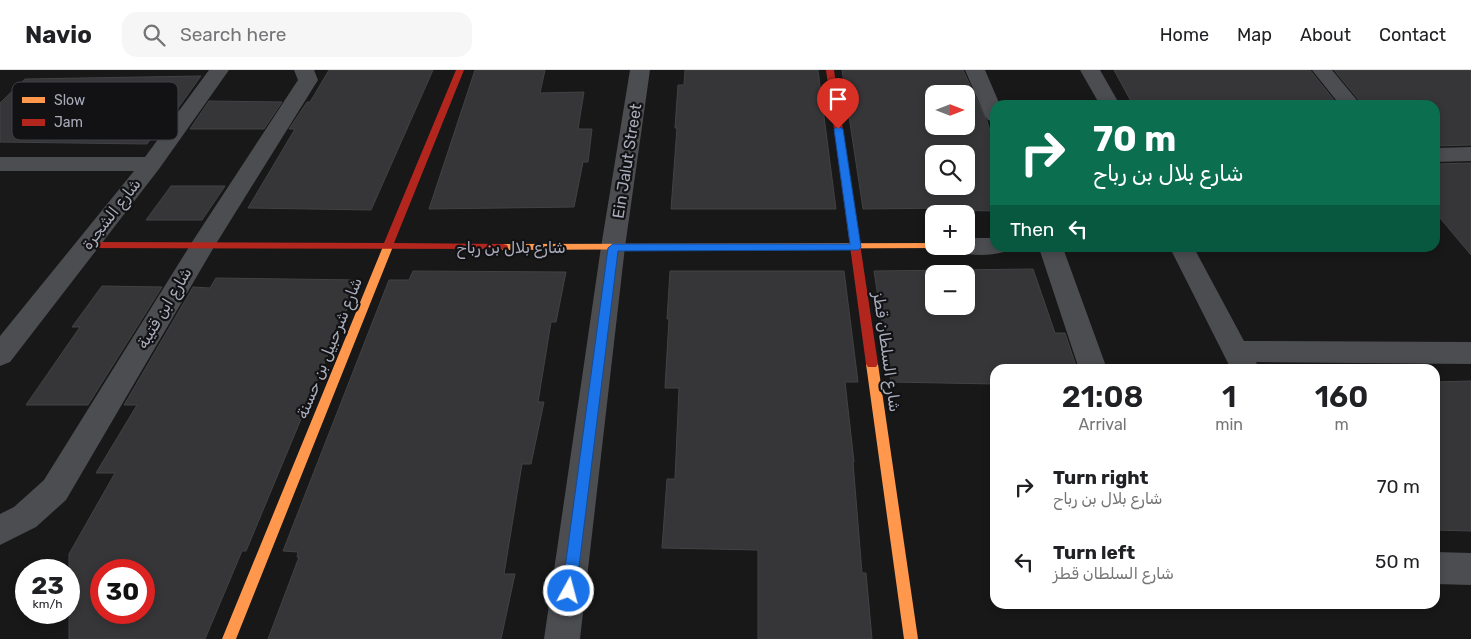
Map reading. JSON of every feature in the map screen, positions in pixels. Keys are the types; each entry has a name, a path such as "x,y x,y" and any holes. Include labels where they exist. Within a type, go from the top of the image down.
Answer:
{"street":[{"name":"شارع الشجرة","path":"178,127 219,70"},
{"name":"شارع ابن قتيبة","path":"0,530 25,517 55,490 203,245 308,80 304,70"},
{"name":"شارع شرحبيل بن حسنة","path":"229,639 460,70"},
{"name":"Ein Jalut Street","path":"562,639 613,248 640,70"},
{"name":"شارع السلطان قطز","path":"830,70 911,639"},
{"path":"975,70 990,104"},
{"path":"1090,70 1107,100"},
{"path":"1322,70 1347,100"},
{"name":"شارع الشجرة","path":"0,355 168,140"},
{"path":"1440,154 1471,154"},
{"path":"0,164 151,164"},
{"name":"شارع بلال بن رباح","path":"87,245 387,248 925,246"},
{"path":"975,246 990,246"},
{"path":"1053,252 1091,364"},
{"path":"1184,252 1241,360 1471,353"},
{"path":"1440,568 1471,568"}],"building":[{"path":"329,70 433,70 371,210 248,208 295,129 289,129 307,102 310,102"},
{"path":"475,70 545,70 540,93 584,92 578,129 592,129 588,162 583,162 574,207 429,209"},
{"path":"685,70 818,70 836,209 671,209 678,85 684,85"},
{"path":"842,70 963,70 970,85 925,85 925,135 975,135 975,96 990,131 990,211 975,211 975,205 925,205 925,208 863,209"},
{"path":"1114,70 1310,70 1334,100 1130,100"},
{"path":"1334,70 1471,70 1471,145 1440,146 1440,100 1359,100"},
{"path":"201,76 178,108 178,82 22,82 25,79"},
{"path":"12,91 12,140 150,140 147,144 0,142 0,103"},
{"path":"209,101 282,102 264,129 190,129"},
{"path":"1471,163 1471,255 1440,218 1440,164"},
{"path":"171,186 225,186 202,220 146,220"},
{"path":"1033,269 1055,333 1065,333 1075,364 990,364 990,384 891,382 874,271 925,270 925,315 975,315 975,270"},
{"path":"413,271 566,272 556,322 551,322 538,402 544,402 531,464 522,464 504,574 515,574 501,639 268,639 299,557 297,557 298,552 283,551 389,280 409,280"},
{"path":"670,271 844,271 858,382 845,382 854,462 862,573 866,573 872,639 758,639 758,550 662,548 667,479 675,479 679,388 665,388"},
{"path":"216,278 359,280 246,551 242,551 205,639 69,639 69,624 80,624 80,559 69,559 69,554 115,473 96,473 137,405 124,405 193,287 210,288"},
{"path":"102,286 162,287 88,405 26,405 80,327 72,327"},
{"path":"1471,381 1471,531 1440,530 1440,382"}],"traffic: slow":[{"path":"229,639 389,244"},
{"path":"503,247 925,246"},
{"path":"872,364 911,639"}],"traffic: jam":[{"path":"389,244 460,70"},
{"path":"830,70 872,364"},
{"path":"87,245 503,247"}],"route":[{"path":"569,591 613,248 856,247 838,129"}]}
